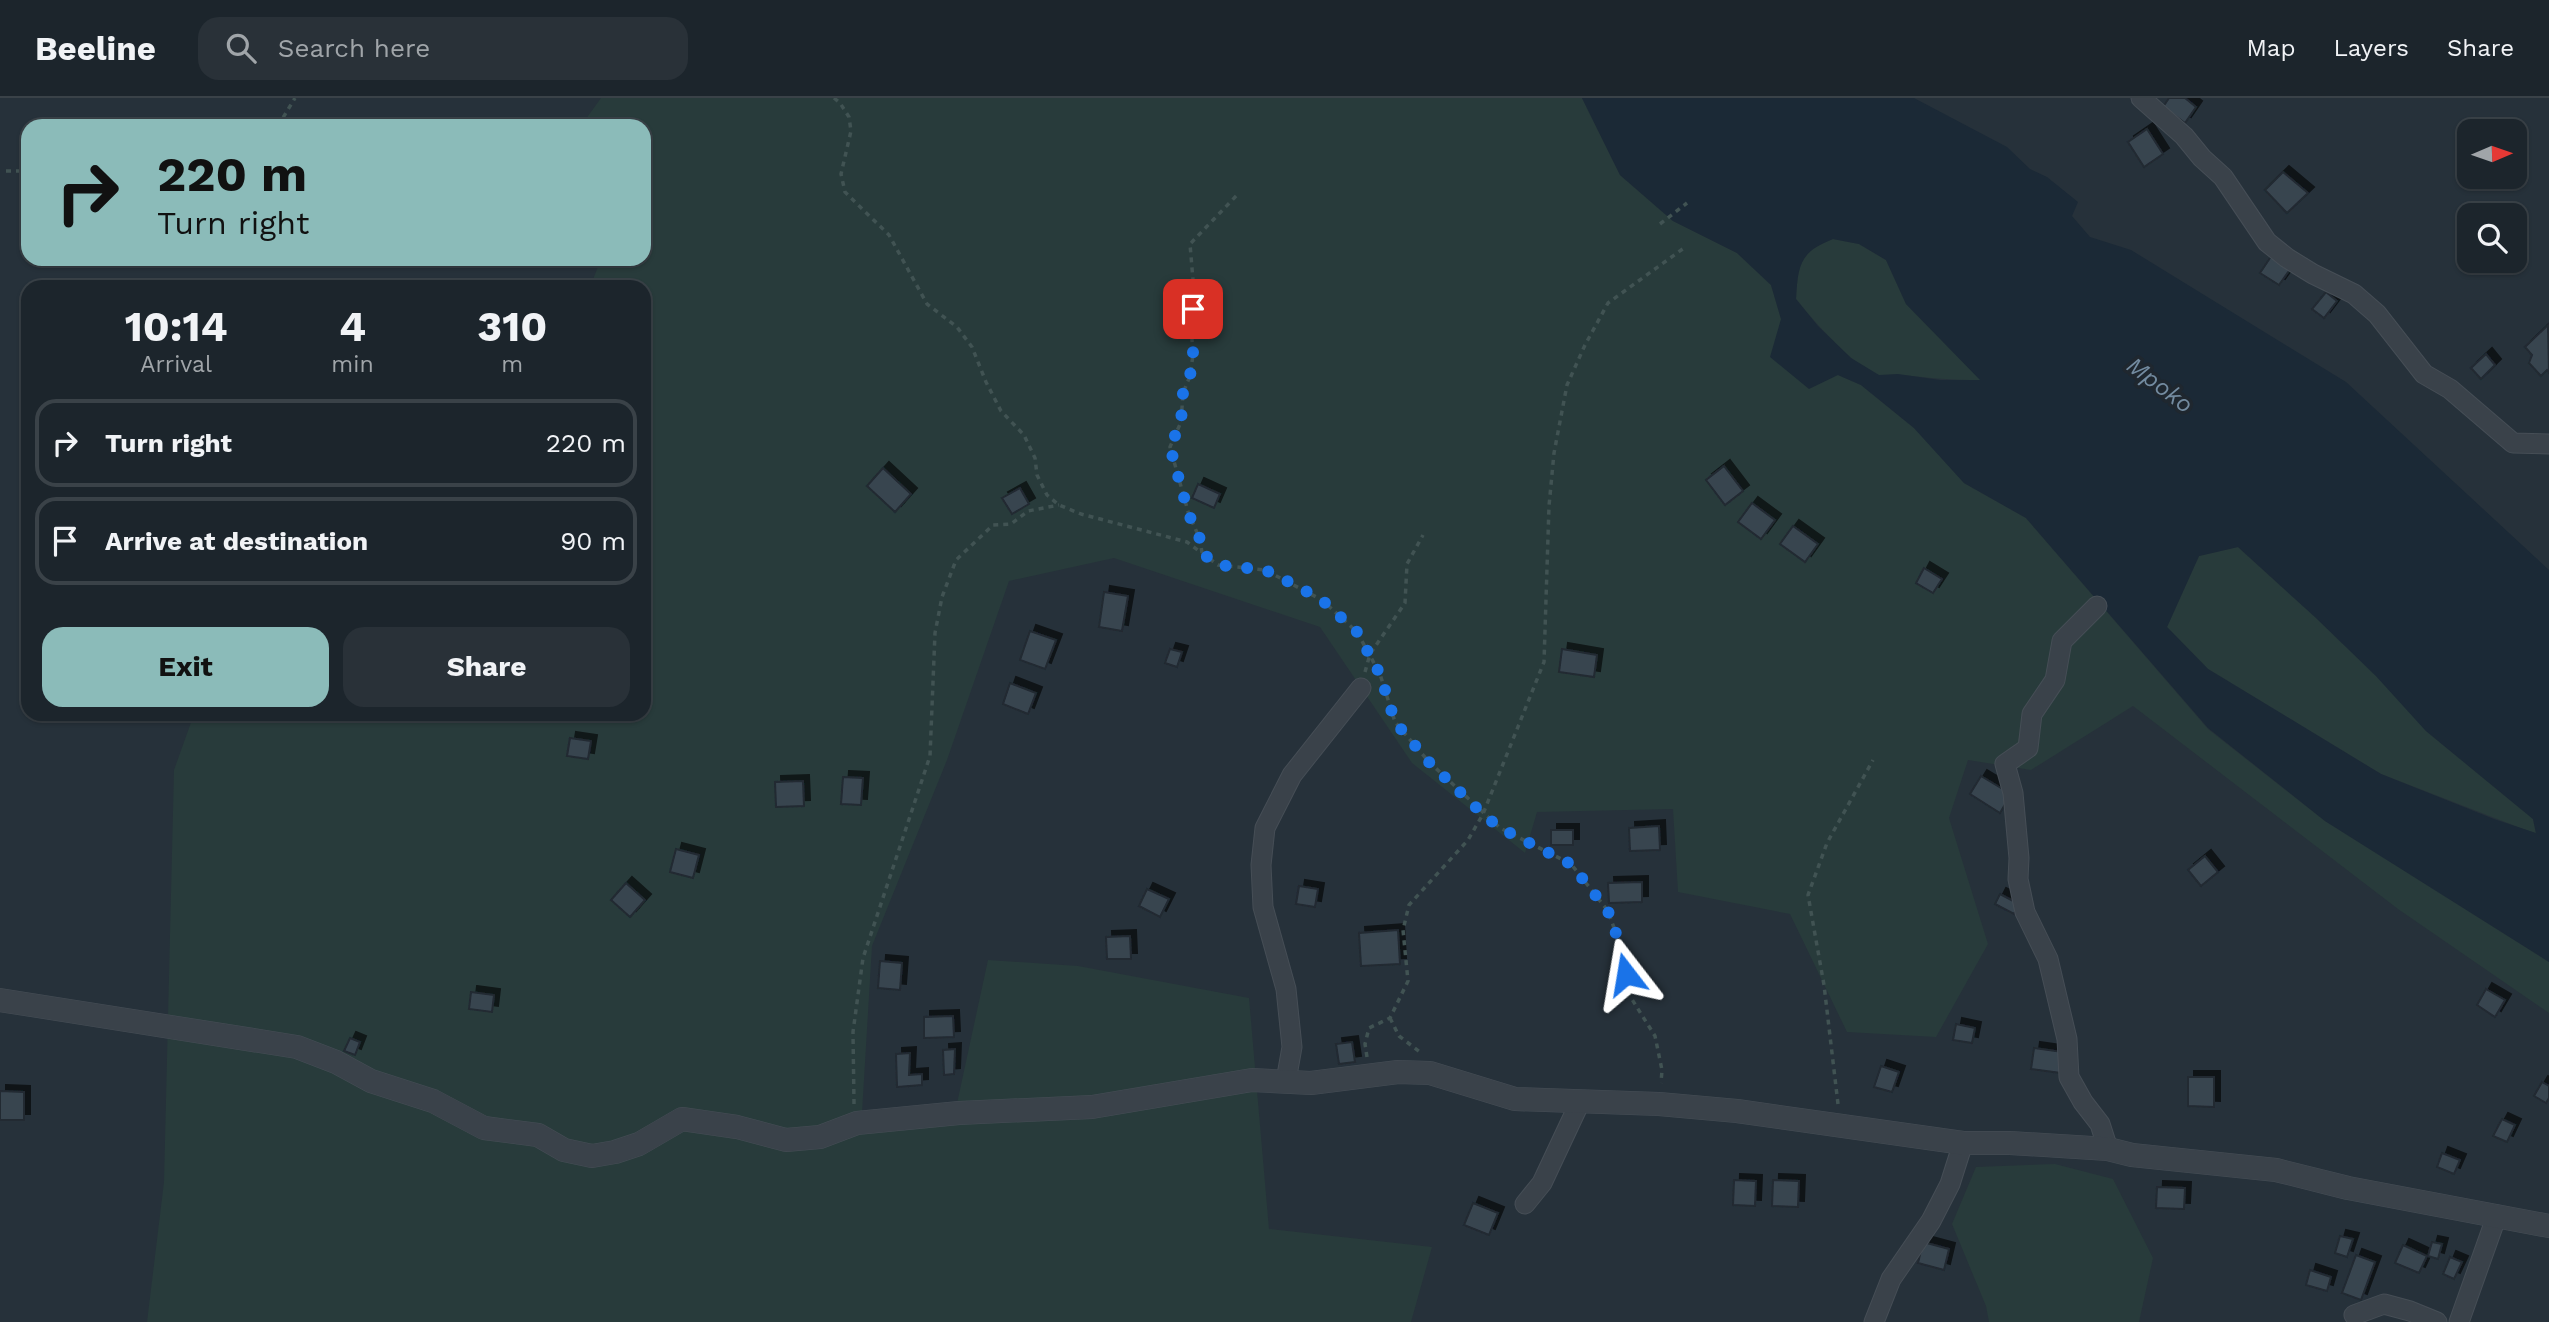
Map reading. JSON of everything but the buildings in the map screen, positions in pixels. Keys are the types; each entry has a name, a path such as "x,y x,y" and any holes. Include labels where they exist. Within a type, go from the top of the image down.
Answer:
{"street":[{"path":"2141,98 2184,136 2202,158 2223,177 2267,242 2313,274 2354,294 2377,314 2424,374 2450,389 2513,443 2549,444"},
{"path":"2097,606 2062,641 2055,680 2032,714 2028,748 2005,764 2013,793 2019,859 2018,879 2025,912 2048,959 2067,1039 2069,1077 2100,1124 2108,1149"},
{"path":"1286,1080 1292,1047 1286,989 1263,907 1261,865 1265,828 1292,775 1361,688"},
{"path":"0,1000 297,1047 336,1062 371,1081 433,1101 484,1128 538,1135 564,1150 592,1156 615,1152 639,1143 682,1119 737,1127 786,1140 820,1138 857,1123 959,1113 1092,1107 1252,1080 1311,1083 1398,1072 1430,1073 1515,1099 1660,1104 1737,1111 1963,1143 2108,1149 2132,1155 2276,1170 2348,1188 2549,1226"},
{"path":"1525,1204 1542,1183 1580,1102"},
{"path":"1874,1322 1891,1279 1931,1222 1950,1184 1963,1143"},
{"path":"2459,1322 2497,1216"},
{"path":"2354,1315 2384,1304 2437,1322"}],"path":[{"path":"282,119 295,98"},
{"path":"834,98 849,117 851,131 841,174 845,191 889,235 927,304 957,327 972,347 1001,411 1024,435 1035,458 1037,475 1047,495 1059,505 1080,514 1188,542 1218,565 1265,570 1322,600 1357,632 1380,674 1395,722 1429,762 1500,828 1571,864 1608,911 1624,956 1629,993 1655,1036 1662,1070 1660,1104"},
{"path":"6,170 21,171"},
{"path":"1202,553 1200,539 1189,515 1170,447 1181,422 1183,393 1190,376 1193,355 1191,325 1194,292 1190,244 1240,193"},
{"path":"1660,224 1687,203"},
{"path":"1371,1076 1365,1044 1368,1028 1390,1018 1408,981 1403,930 1409,905 1468,840 1483,814 1544,662 1550,493 1554,453 1567,385 1608,303 1684,248"},
{"path":"857,1123 853,1031 863,957 930,756 935,633 942,597 956,560 993,525 1011,524 1028,511 1059,505"},
{"path":"1361,688 1370,654 1405,603 1407,565 1423,535"},
{"path":"1841,1126 1824,985 1808,895 1827,843 1873,760"}],"shaded area":[{"path":"601,98 1582,98 1620,175 1673,221 1737,253 1771,285 1781,319 1838,375 1861,385 1914,428 1964,483 2026,518 2208,729 2325,821 2549,962 2549,1013 2398,909 2133,706 2031,770 1968,760 1949,818 1988,944 1936,1037 1847,1032 1790,914 1678,892 1673,809 1537,812 1525,853 1412,763 1320,627 1114,558 1009,581 947,760 872,946 862,1113 956,1108 988,960 1078,966 1249,998 1269,1229 1432,1247 1411,1322 147,1322 164,1182 174,770 192,721 651,721 651,280 593,280 598,266 651,266 651,119 586,119"},
{"path":"1833,239 1859,244 1886,260 1906,304 1981,380 1879,375 1858,363 1834,342 1796,299 1802,261 1813,249"},
{"path":"2238,547 2376,676 2426,731 2533,819 2536,834 2381,774 2208,669 2167,627 2199,556"},
{"path":"2055,1164 2113,1179 2153,1258 2139,1322 1989,1322 1986,1306 1952,1224 1976,1167"}],"water":[{"name":"Mpoko","path":"1582,98 1914,98 2007,147 2030,169 2047,177 2078,202 2072,216 2090,237 2131,250 2346,382 2549,570 2549,962 2325,821 2208,728 2026,518 1964,483 1914,428 1861,385 1838,375 1809,389 1770,357 1781,319 1771,285 1737,253 1673,221 1620,175","holes":["1833,239 1859,244 1886,260 1906,304 1980,380 1879,375 1851,358 1818,326 1796,299 1802,262 1813,249","2238,547 2376,676 2426,731 2533,819 2536,833 2381,774 2208,669 2167,627 2199,556"]}],"route":[{"path":"1193,309 1190,376 1183,393 1181,422 1170,447 1189,515 1200,539 1202,553 1218,565 1265,570 1295,585 1322,600 1357,632 1380,674 1395,722 1429,762 1500,828 1571,864 1608,911 1624,956 1626,974"}]}
